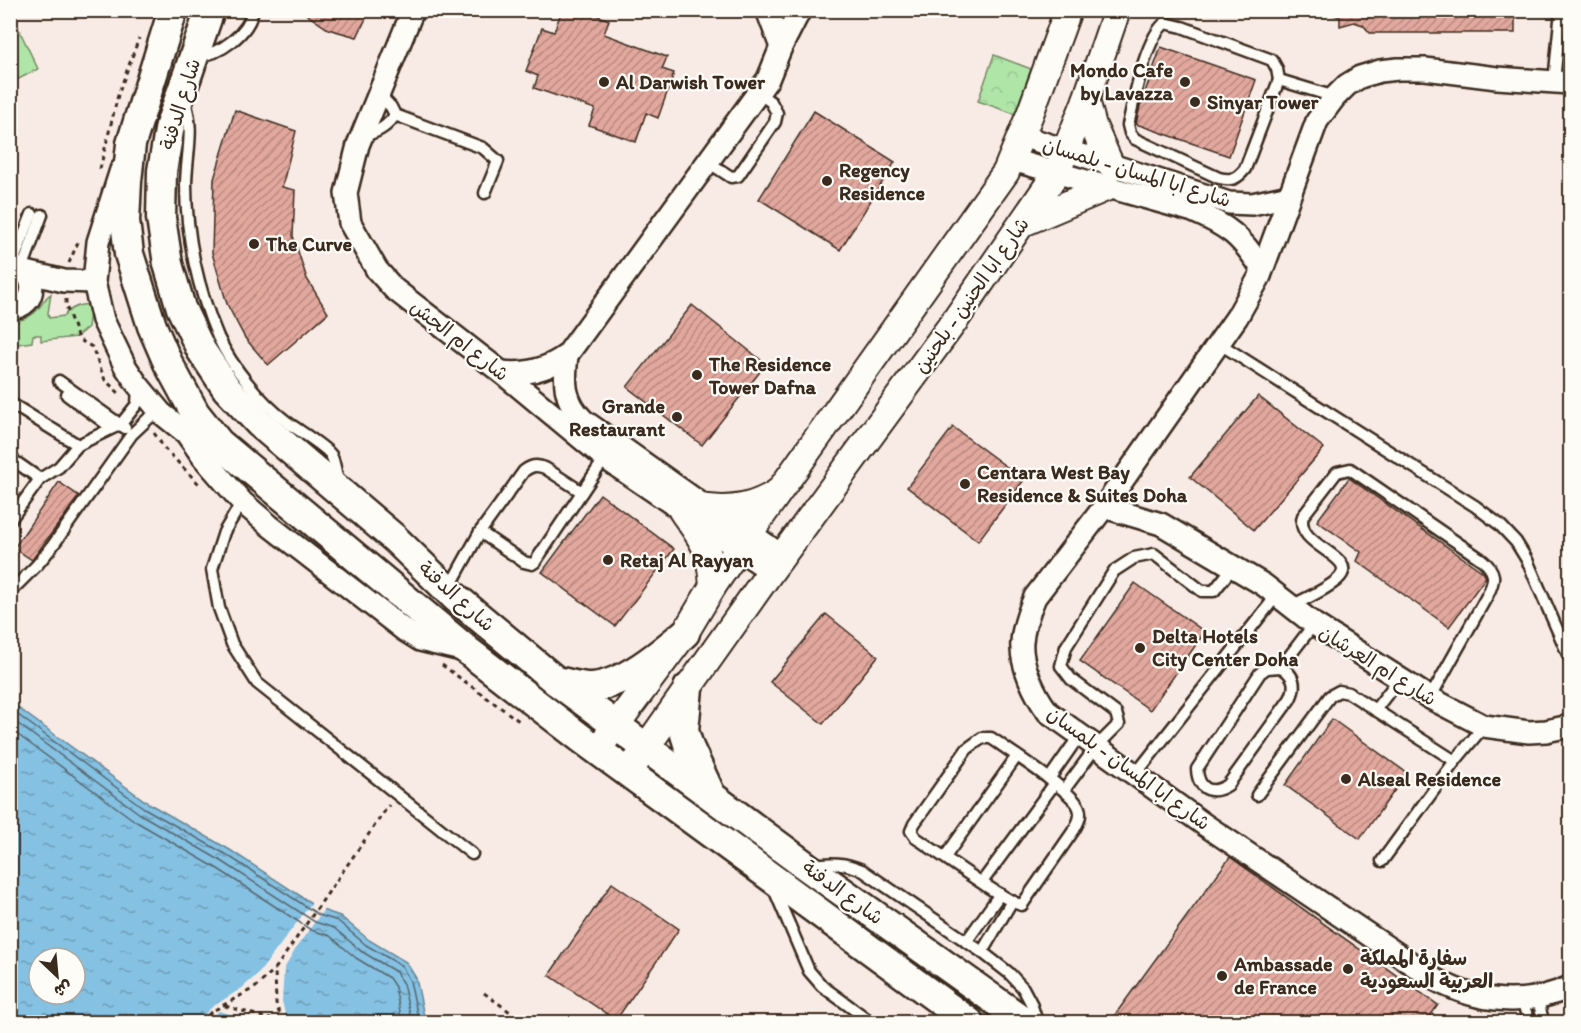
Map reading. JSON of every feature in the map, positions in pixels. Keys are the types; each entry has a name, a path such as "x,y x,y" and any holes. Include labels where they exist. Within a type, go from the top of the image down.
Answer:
{"main road":[{"name":"شارع الدفنة","path":"172,10 131,144 125,221 129,254 140,292 168,363 195,413 219,443 468,651 597,751 969,1023"},
{"name":"شارع الدفنة","path":"210,10 181,91 165,148 161,194 166,252 181,308 201,350 235,398 259,423 394,538 448,590 556,681 806,866 1025,1023"},
{"path":"186,433 228,450"},
{"path":"556,681 592,687 608,683 644,664 685,633"},
{"path":"688,688 684,731 711,795"}],"street":[{"name":"شارع ام الجش","path":"413,10 362,135 351,170 346,193 350,223 360,244 377,270 394,289 501,372 605,458 694,510"},
{"path":"767,10 781,47"},
{"path":"501,372 513,374 536,371 558,362 567,355 768,79 800,10"},
{"path":"597,751 685,633 712,586 744,540 995,189 1017,148 1068,10"},
{"name":"شارع ابا الحنين - بلحنين","path":"628,773 1023,223 1062,161 1117,10"},
{"name":"شارع ابا المسان - بلمسان","path":"1562,83 1425,69 1398,69 1360,77 1347,85 1335,97 1317,121 1262,269 1238,317 1104,507 1048,577 1028,612 1021,644 1036,696 1048,712 1205,825 1436,980 1452,989 1477,997 1504,1001 1530,999 1570,987"},
{"path":"1023,223 1109,176 1086,100"},
{"name":"شارع الدفنة","path":"131,144 98,242 94,282 104,320 125,366 161,413 186,433 203,458 242,502 270,526 404,630 420,640 468,651"},
{"name":"شارع ابا المسان - بلمسان","path":"1017,148 1109,176 1219,222 1238,237 1262,269"},
{"name":"شارع ابا المسان - بلمسان","path":"1109,176 1229,202 1252,204 1289,196"},
{"path":"17,269 64,281 94,282"},
{"path":"17,269 33,283 32,296"},
{"path":"10,308 25,304 44,288 64,281"},
{"path":"567,355 564,380 566,394 575,412 583,420 694,510 777,563"},
{"path":"694,510 727,510 747,507 766,500 783,488"},
{"name":"شارع ام العرشان","path":"1104,507 1161,524 1233,567 1285,601 1314,624 1399,679 1484,726 1529,732 1570,726"},
{"path":"694,510 700,536 712,563 712,586"}],"lane":[{"path":"1561,10 1562,83"},
{"path":"194,57 206,55 241,35 248,26 253,13"},
{"path":"1165,23 1174,24 1272,60 1279,80 1245,169 1238,177 1230,181 1135,139 1130,133 1128,125 1144,64 1156,34 1165,23"},
{"path":"1279,80 1335,97"},
{"path":"708,162 730,177 738,176 775,122 777,113 771,102 758,93"},
{"path":"379,94 391,107 395,116 483,148 498,161 485,193"},
{"path":"362,135 381,129 395,116"},
{"path":"17,269 37,214"},
{"path":"1220,344 1500,525 1516,542 1527,560 1570,659"},
{"path":"57,383 116,426 132,434"},
{"path":"10,520 40,479 59,467 78,445 116,426 137,404 139,397 137,384"},
{"path":"10,403 78,445"},
{"path":"10,592 51,548 132,434 149,418 161,413"},
{"path":"10,458 40,479"},
{"path":"480,532 523,561 532,564 538,560 605,458"},
{"path":"448,590 480,532 529,467 539,465 582,492"},
{"path":"1134,775 1285,601 1332,583 1339,578 1342,571 1341,563 1304,533 1301,522 1303,516 1337,472 1350,469 1490,566 1494,576 1492,587 1430,698"},
{"path":"242,502 224,532 212,569 219,608 232,644 257,683 472,854"},
{"path":"982,882 1088,742 1119,724 1116,713 1071,679 1061,666 1066,647 1114,571 1134,558 1154,554 1202,591 1214,591 1233,567"},
{"path":"1281,667 1291,675 1294,683 1294,691 1290,699 1228,784 1221,790 1211,791 1202,786 1197,778 1197,769 1260,673 1268,668 1281,667 1314,624"},
{"path":"1375,710 1399,679"},
{"path":"1257,795 1330,696 1339,691 1349,693 1455,761"},
{"path":"1382,861 1455,761 1484,726"},
{"path":"982,738 991,738 1056,784 1077,803 1080,819 1024,903 1020,905 982,882 913,835 911,831 960,758 967,749 982,738"},
{"path":"1056,784 1088,742"},
{"path":"945,856 1017,756"},
{"path":"806,866 829,862 848,864 862,870 1009,973 1023,988 1031,1003 1037,1023"},
{"path":"768,875 809,971 822,986 871,1023"},
{"path":"966,942 1000,894"},
{"path":"982,952 1012,901"},
{"path":"1529,1023 1530,999"},
{"path":"1530,999 1543,1023"}],"path":[{"path":"98,179 118,95 141,32"},
{"path":"201,1023 211,1012 256,987 275,969 396,794"},
{"path":"275,969 276,1003 281,1023"},
{"path":"484,993 524,1023"},
{"path":"223,1005 281,1023"}],"green space":[{"path":"10,11 38,69 11,83 10,83"},
{"path":"994,55 1031,69 1015,114 978,101"},
{"path":"51,294 49,318 64,316 72,308 80,305 91,305 88,327 76,337 41,341 41,335 33,335 32,342 11,345 11,323 32,315"}],"water":[{"path":"10,702 148,803 230,850 322,910 340,916 369,940 406,962 416,978 424,1016 432,1022 11,1022"}],"pier":[{"path":"313,901 325,908 284,969 282,1001 287,1022 254,1022 219,1011 207,1022 197,1022 212,1007 242,988 259,973"}],"building":[{"path":"300,10 370,10 357,37 328,29"},
{"name":"Al Darwish Tower","path":"562,10 583,10 609,20 604,34 667,57 662,69 674,73 658,118 646,113 636,142 589,125 595,109 534,88 538,76 526,71 542,28 554,32"},
{"path":"1328,10 1515,10 1515,33 1370,33 1363,25 1354,22 1340,26 1340,17 1328,13"},
{"name":"Sinyar Tower","path":"1161,47 1256,80 1229,156 1136,124"},
{"name":"The Curve","path":"235,110 296,131 282,187 295,190 293,236 307,279 328,313 268,365 245,338 227,304 212,253 214,179"},
{"name":"Regency Residence","path":"814,111 895,162 840,250 759,199"},
{"name":"The Residence Tower Dafna","path":"692,305 766,364 702,445 627,387"},
{"path":"1258,396 1324,448 1254,530 1190,477"},
{"name":"Centara West Bay Residence & Suites Doha","path":"953,427 1024,480 978,541 907,487"},
{"path":"1349,478 1483,572 1486,577 1449,627 1357,561 1361,552 1317,521"},
{"path":"59,482 79,496 32,560 14,548"},
{"name":"Retaj Al Rayyan","path":"600,494 674,549 615,626 542,572"},
{"path":"1135,583 1205,632 1150,710 1080,661"},
{"path":"826,614 878,656 823,724 770,682"},
{"name":"Alseal Residence","path":"1332,719 1407,773 1360,839 1285,785"},
{"name":"Ambassade de France","path":"1230,857 1438,1005 1425,1023 1109,1023"},
{"path":"612,883 679,929 616,1020 549,975"}],"place":[{"name":"Al Darwish Tower","path":"604,82"},
{"name":"Mondo Cafe by Lavazza","path":"1185,82"},
{"name":"Sinyar Tower","path":"1195,102"},
{"name":"Regency Residence","path":"827,181"},
{"name":"The Curve","path":"254,244"},
{"name":"The Residence Tower Dafna","path":"697,375"},
{"name":"Grande Restaurant","path":"677,417"},
{"name":"Centara West Bay Residence & Suites Doha","path":"965,484"},
{"name":"Retaj Al Rayyan","path":"608,560"},
{"name":"Delta Hotels City Center Doha","path":"1140,648"},
{"name":"Alseal Residence","path":"1346,779"},
{"name":"سفارة المملكة العربية السعودية","path":"1348,969"},
{"name":"Ambassade de France","path":"1222,976"}]}
